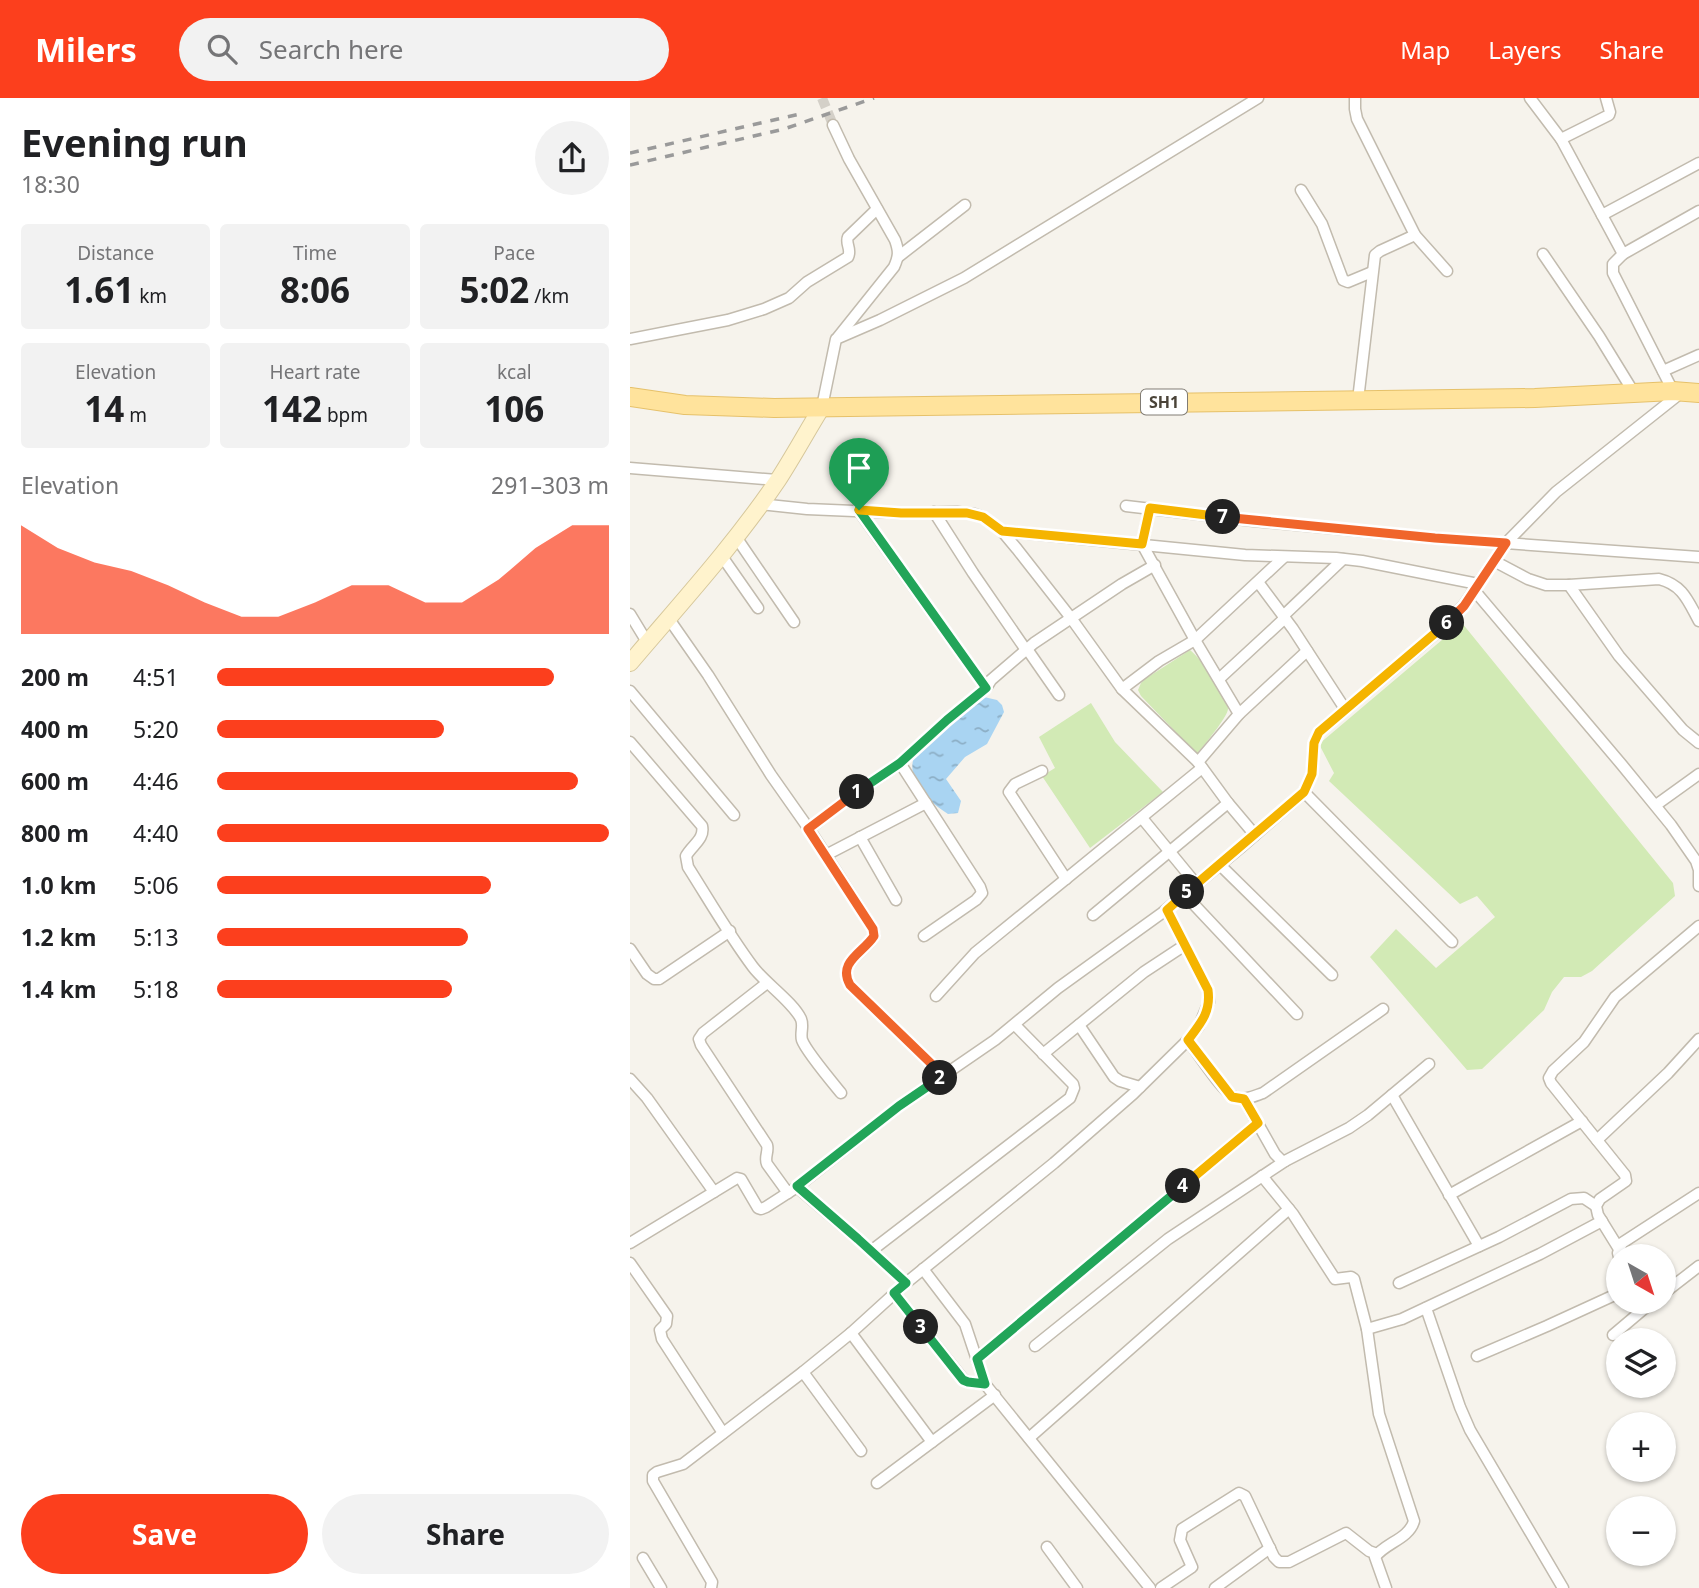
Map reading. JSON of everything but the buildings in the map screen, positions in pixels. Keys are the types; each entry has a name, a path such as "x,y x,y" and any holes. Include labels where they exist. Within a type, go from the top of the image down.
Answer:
{"main road":[{"name":"SH1","path":"630,397 685,405 774,408 1535,398 1685,392"}],"street":[{"path":"836,339 964,278 1258,98"},
{"path":"1356,98 1357,119 1415,235 1447,271"},
{"path":"1530,98 1561,139 1623,254"},
{"path":"1561,139 1609,115 1606,98"},
{"path":"630,663 736,537 777,480 822,407 836,339 894,267 898,257 895,240 833,125"},
{"path":"1602,215 1699,163"},
{"path":"1301,190 1322,224 1343,280 1348,282 1372,272"},
{"path":"898,257 965,205"},
{"path":"630,339 728,320 789,298 807,282 848,257 850,250 846,240 877,209"},
{"path":"630,1243 734,1179 740,1178 761,1209 792,1190 899,1106 1015,1025 1058,988 1167,910 1304,792 1312,774 1314,743 1319,732 1464,606 1506,543 1556,492 1685,392 1663,371 1613,273 1613,264 1623,254 1699,211"},
{"path":"1359,400 1375,257 1378,252 1415,235"},
{"path":"1543,254 1634,393"},
{"path":"1663,371 1699,355"},
{"path":"630,468 777,480"},
{"path":"760,504 901,513 957,512 983,517 1002,531 1071,618 1122,689 1200,765 1255,835"},
{"path":"1126,506 1254,522 1699,557"},
{"path":"1150,508 1142,544 1239,714"},
{"path":"859,510 986,688"},
{"path":"934,512 973,573 1059,695"},
{"path":"1002,531 1284,557 1343,559 1476,587 1656,805 1696,861 1699,886"},
{"path":"736,537 794,622"},
{"path":"721,555 758,608"},
{"path":"1122,689 1195,640 1284,557"},
{"path":"1219,679 1343,559"},
{"path":"1494,561 1528,579 1546,584 1569,586 1659,579 1669,582 1684,593 1699,621"},
{"path":"808,829 900,763 1027,649 1154,565"},
{"path":"1258,582 1345,709"},
{"path":"1569,586 1627,667 1683,730 1699,743"},
{"path":"630,614 648,642"},
{"path":"669,619 708,674 873,929 874,936 850,962 845,970 845,977 850,985 944,1076"},
{"path":"936,996 975,953 1142,818 1200,765 1239,714 1307,651"},
{"path":"630,691 734,815"},
{"path":"630,742 702,826 702,837 689,851 685,860 688,867 752,965 802,1021 804,1044 841,1093"},
{"path":"900,763 981,887 982,893 924,936"},
{"path":"1042,771 1015,784 1009,792 1066,879"},
{"path":"1656,805 1699,774"},
{"path":"1304,792 1452,942"},
{"path":"826,855 926,803"},
{"path":"1093,915 1228,803"},
{"path":"1142,818 1197,885"},
{"path":"860,837 896,900"},
{"path":"1220,865 1332,975"},
{"path":"1185,895 1297,1014"},
{"path":"711,1588 712,1582 652,1476 683,1464 803,1373 894,1293 1054,1163 1140,1087 1188,1040 1199,1026 1209,1002 1208,990 1167,910"},
{"path":"1596,1206 1600,1199 1626,1181 1625,1175 1549,1078 1584,1042 1615,997 1699,926"},
{"path":"630,949 647,974 659,979 730,931"},
{"path":"1043,1054 1144,972 1185,945"},
{"path":"767,983 704,1033 699,1039 701,1045 768,1148 765,1158 767,1164 792,1190 871,1251 906,1283"},
{"path":"1188,1040 1232,1097 1244,1099 1263,1093 1382,1009"},
{"path":"871,1251 1070,1098 1073,1084 1015,1025"},
{"path":"1079,1025 1114,1077 1140,1087"},
{"path":"1597,1140 1668,1073 1699,1039"},
{"path":"1035,1346 1168,1239 1285,1161 1349,1128 1429,1064"},
{"path":"630,1079 647,1098 714,1192"},
{"path":"1392,1095 1479,1246"},
{"path":"1244,1099 1278,1158 1285,1161"},
{"path":"1449,1195 1582,1121"},
{"path":"977,1359 1258,1123"},
{"path":"1262,1176 1289,1209 1335,1279 1354,1279 1367,1328 1379,1414 1414,1521 1408,1532 1377,1554 1375,1561 1386,1588"},
{"path":"1622,1244 1699,1193"},
{"path":"1399,1283 1571,1199 1584,1198 1596,1206 1614,1244"},
{"path":"1029,1438 1289,1209"},
{"path":"1367,1328 1402,1319 1602,1222"},
{"path":"630,1262 667,1315 666,1324 660,1330 662,1339 723,1433"},
{"path":"1676,1284 1699,1266"},
{"path":"923,1269 965,1324 985,1384 1150,1588"},
{"path":"894,1293 963,1380 985,1384"},
{"path":"1477,1356 1606,1299"},
{"path":"1426,1308 1470,1430 1563,1588"},
{"path":"1620,1328 1633,1314"},
{"path":"851,1333 932,1443"},
{"path":"803,1373 861,1451"},
{"path":"877,1483 995,1395"},
{"path":"1160,1588 1192,1567 1180,1540 1182,1529 1239,1493 1245,1496 1279,1562 1289,1562 1346,1532 1377,1554"},
{"path":"1047,1547 1077,1588"},
{"path":"1215,1588 1270,1548"},
{"path":"643,1558 661,1588"}],"green space":[{"path":"1462,623 1673,883 1675,896 1592,971 1581,977 1564,977 1552,992 1544,1010 1482,1069 1467,1070 1370,957 1396,929 1436,968 1495,917 1477,896 1460,904 1329,781 1334,773 1319,744"},
{"path":"1190,650 1219,687 1228,709 1220,725 1197,754 1138,690 1145,679"},
{"path":"1091,703 1115,742 1163,792 1090,848 1042,776 1055,768 1039,737"}],"water":[{"path":"984,697 997,700 1004,712 987,744 965,757 946,779 961,801 958,813 948,814 920,790 913,774 914,756 972,704"}],"tunnel":[{"path":"822,98 833,125"}],"railway":[{"path":"630,165 784,129 874,98"},
{"path":"630,153 804,113"}],"route":[{"path":"1150,508 1254,522 1506,543 1464,606 1319,732 1314,743 1312,774 1304,792 1167,910 1208,990 1209,1002 1205,1014 1188,1040 1224,1089 1232,1097 1244,1099 1258,1123 977,1359 985,1384 963,1380 894,1293 906,1283 797,1186 923,1088 944,1076 850,985 845,977 845,970 850,962 874,936 873,929 808,829 900,763 986,688 859,510 967,513 983,517 1002,531 1142,544 1150,508"}]}
